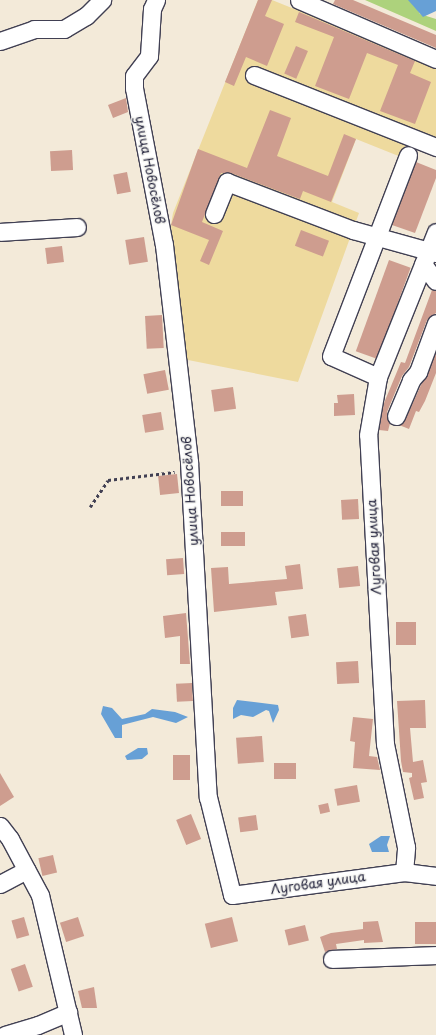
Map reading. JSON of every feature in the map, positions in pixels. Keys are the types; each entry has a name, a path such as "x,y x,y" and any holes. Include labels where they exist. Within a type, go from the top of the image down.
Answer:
{"street":[{"path":"0,41 34,29 64,29 86,16 102,0"},
{"name":"улица Новосёлов","path":"156,0 152,9 148,56 134,76 134,88 164,245 190,471 208,797 232,895"},
{"path":"299,0 436,59"},
{"path":"254,75 436,147"},
{"path":"378,377 331,356 408,155"},
{"path":"214,214 227,182 430,256 436,281"},
{"path":"0,232 77,227"},
{"name":"Луговая улица","path":"404,872 406,847 385,744 368,435 378,377 430,256 436,232"},
{"path":"396,416 412,380 418,372 436,323"},
{"path":"0,826 10,839 40,895 73,1035"},
{"path":"0,884 26,870"},
{"name":"Луговая улица","path":"232,895 404,872 436,876"},
{"path":"332,959 436,955"},
{"path":"5,1035 38,1025 68,1012"}],"path":[{"path":"90,507 108,480 190,471"}],"green space":[{"path":"365,0 412,0 420,14 436,19 436,31"}],"sand":[{"path":"258,0 272,0 436,66 436,153 407,141 401,157 356,139 332,202 359,213 298,382 183,359 171,225 173,213"}],"water":[{"path":"408,0 436,0 436,11 423,17"},
{"path":"237,700 278,705 279,710 273,723 269,711 266,710 253,717 241,715 233,719 233,708"},
{"path":"103,706 112,708 122,719 145,714 152,709 175,712 188,717 176,723 153,717 122,725 122,738 115,738 101,714"},
{"path":"138,748 147,748 148,754 142,759 127,760 125,756"},
{"path":"381,836 390,836 387,845 389,852 372,852 369,844"}],"building":[{"path":"258,0 272,0 265,16 284,24 267,66 246,57 234,86 225,82"},
{"path":"335,0 353,0 436,35 436,48 333,4"},
{"path":"299,12 415,61 410,73 431,82 415,124 380,111 398,65 367,53 349,99 315,86 334,37 295,22"},
{"path":"296,46 308,51 296,79 284,74"},
{"path":"126,98 128,112 113,118 108,105"},
{"path":"270,110 291,118 277,156 328,176 344,134 356,139 331,202 303,191 300,199 231,173 221,173 202,222 223,231 209,265 200,261 209,240 171,225 198,149 247,168"},
{"path":"72,150 73,170 51,171 50,151"},
{"path":"416,162 436,170 436,178 415,233 392,225"},
{"path":"127,172 131,192 117,194 113,175"},
{"path":"301,230 329,241 323,257 295,246"},
{"path":"144,237 148,262 129,265 125,240"},
{"path":"62,246 64,262 47,264 45,248"},
{"path":"389,260 411,268 377,359 356,351"},
{"path":"432,290 436,291 436,313 427,320 409,367 402,376 387,412 390,423 388,431 379,430 384,403 401,362 405,363"},
{"path":"162,315 164,348 147,349 145,316"},
{"path":"436,352 436,373 425,401 419,412 416,411 409,429 399,425 405,420"},
{"path":"165,370 169,390 147,394 143,374"},
{"path":"233,387 236,409 214,412 211,390"},
{"path":"354,394 355,415 334,416 334,403 338,403 337,395"},
{"path":"161,412 164,430 145,433 142,415"},
{"path":"177,474 179,493 160,495 158,476"},
{"path":"221,491 243,491 243,506 221,506"},
{"path":"358,499 359,519 342,520 341,500"},
{"path":"221,532 245,532 245,546 221,546"},
{"path":"183,558 184,574 167,575 166,559"},
{"path":"300,564 303,589 275,592 277,605 214,612 211,568 228,567 229,584 287,579 285,566"},
{"path":"358,566 360,586 339,588 337,568"},
{"path":"186,613 190,664 180,664 180,636 165,638 163,616"},
{"path":"306,614 309,636 291,638 288,617"},
{"path":"396,622 416,622 416,645 396,645"},
{"path":"358,661 359,683 337,684 336,662"},
{"path":"192,683 193,701 177,702 176,684"},
{"path":"425,700 426,728 410,728 413,762 423,760 427,782 421,783 424,798 414,800 409,778 412,777 412,773 403,772 401,761 397,701"},
{"path":"353,717 373,719 369,756 377,757 380,770 353,768 355,742 350,741"},
{"path":"262,736 264,762 238,764 236,738"},
{"path":"173,755 190,755 190,780 173,780"},
{"path":"274,763 296,763 296,779 274,779"},
{"path":"0,773 14,797 0,806"},
{"path":"357,785 360,802 337,806 334,789"},
{"path":"328,803 330,812 320,814 318,805"},
{"path":"191,814 201,839 186,845 176,820"},
{"path":"256,815 258,830 240,832 238,818"},
{"path":"53,855 57,873 42,876 38,858"},
{"path":"24,917 29,935 17,939 12,921"},
{"path":"78,917 84,936 66,942 60,923"},
{"path":"232,917 238,941 211,948 205,924"},
{"path":"378,921 383,942 364,943 364,940 336,944 337,949 325,952 320,937 331,933 363,929 363,922"},
{"path":"415,922 436,922 436,944 415,944"},
{"path":"305,925 309,941 288,946 285,930"},
{"path":"25,964 33,987 19,992 11,969"},
{"path":"94,987 97,1008 82,1008 78,991"}]}
